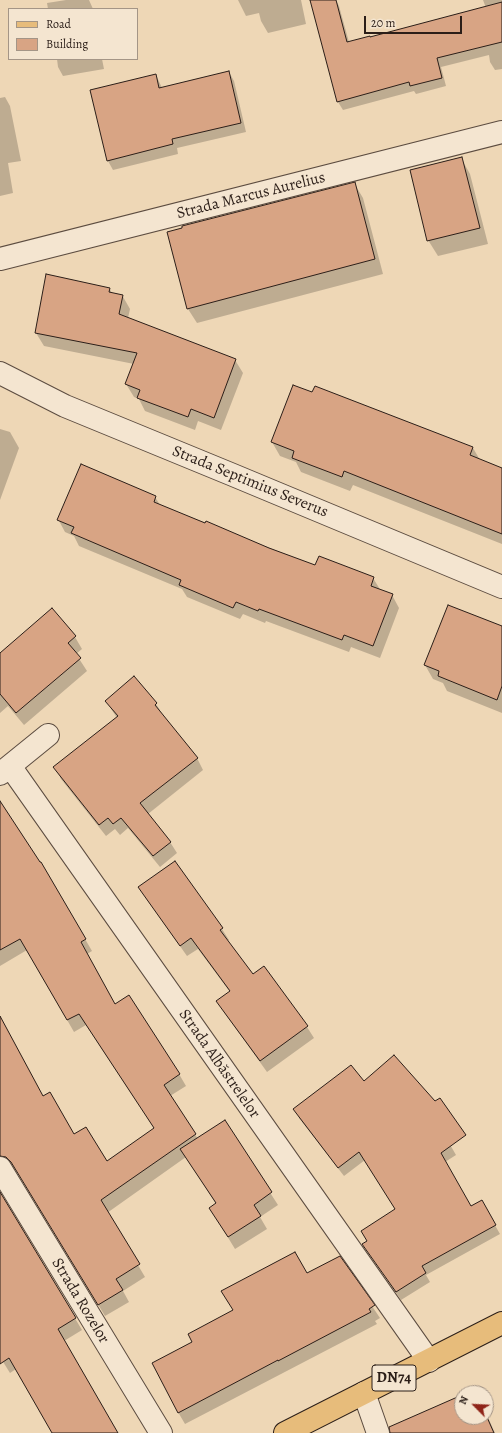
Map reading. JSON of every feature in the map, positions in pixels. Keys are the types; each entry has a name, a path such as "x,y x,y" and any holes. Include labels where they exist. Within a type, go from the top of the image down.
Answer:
{"main road":[{"name":"DN74","path":"286,1433 429,1361 502,1322"}],"street":[{"name":"Strada Marcus Aurelius","path":"0,259 502,132"},
{"name":"Strada Septimius Severus","path":"0,373 65,406 502,587"},
{"path":"5,770 48,735"},
{"name":"Strada Albăstrelelor","path":"5,770 429,1361"},
{"name":"Strada Rozelor","path":"0,1168 161,1433"},
{"path":"364,1393 378,1433"}],"building":[{"path":"310,0 336,0 347,42 502,2 502,42 437,58 442,78 410,86 409,82 337,102"},
{"path":"229,71 241,123 172,139 173,144 107,161 90,90 156,74 159,88"},
{"path":"462,157 480,228 427,241 410,170"},
{"path":"355,182 375,259 187,309 167,232 182,228 182,226"},
{"path":"46,274 110,288 109,292 123,295 119,314 236,359 214,418 191,409 188,417 137,398 140,390 125,384 137,353 35,333"},
{"path":"293,385 312,392 315,386 473,447 470,455 502,468 502,534 344,471 342,477 292,458 294,451 271,442"},
{"path":"81,464 156,496 154,502 205,523 206,521 269,548 315,565 319,556 374,577 371,586 393,594 373,646 344,635 342,640 236,602 233,608 179,585 181,580 71,533 74,527 57,520"},
{"path":"448,605 502,626 502,686 497,700 438,676 439,671 424,665"},
{"path":"52,608 76,636 68,643 81,658 16,713 0,694 0,653"},
{"path":"134,676 157,703 155,705 198,758 140,803 171,842 153,856 121,818 113,824 108,818 99,825 53,767 118,716 105,701"},
{"path":"0,801 41,862 86,939 81,942 115,1004 129,995 180,1074 164,1085 196,1134 101,1200 140,1264 116,1279 123,1290 98,1305 11,1162 6,1157 0,1156 0,1016 43,1096 50,1092 74,1134 86,1127 107,1161 154,1128 79,1014 67,1020 20,939 0,950"},
{"path":"175,861 223,928 220,930 253,974 264,966 308,1026 260,1061 216,1001 230,991 191,938 180,946 138,887"},
{"path":"394,1055 435,1101 440,1098 466,1135 441,1153 471,1206 482,1200 496,1225 422,1266 426,1273 396,1292 362,1244 367,1241 361,1231 395,1209 359,1152 338,1168 293,1109 351,1065 364,1081"},
{"path":"225,1120 272,1192 254,1205 261,1216 228,1237 209,1208 216,1203 180,1149"},
{"path":"0,1192 76,1318 58,1329 118,1433 52,1433 9,1358 0,1364"},
{"path":"295,1252 307,1273 340,1256 375,1305 369,1309 371,1312 178,1413 152,1363 192,1342 188,1334 233,1310 221,1291"},
{"path":"454,1399 454,1425 490,1425 494,1433 390,1433 389,1427"}]}
